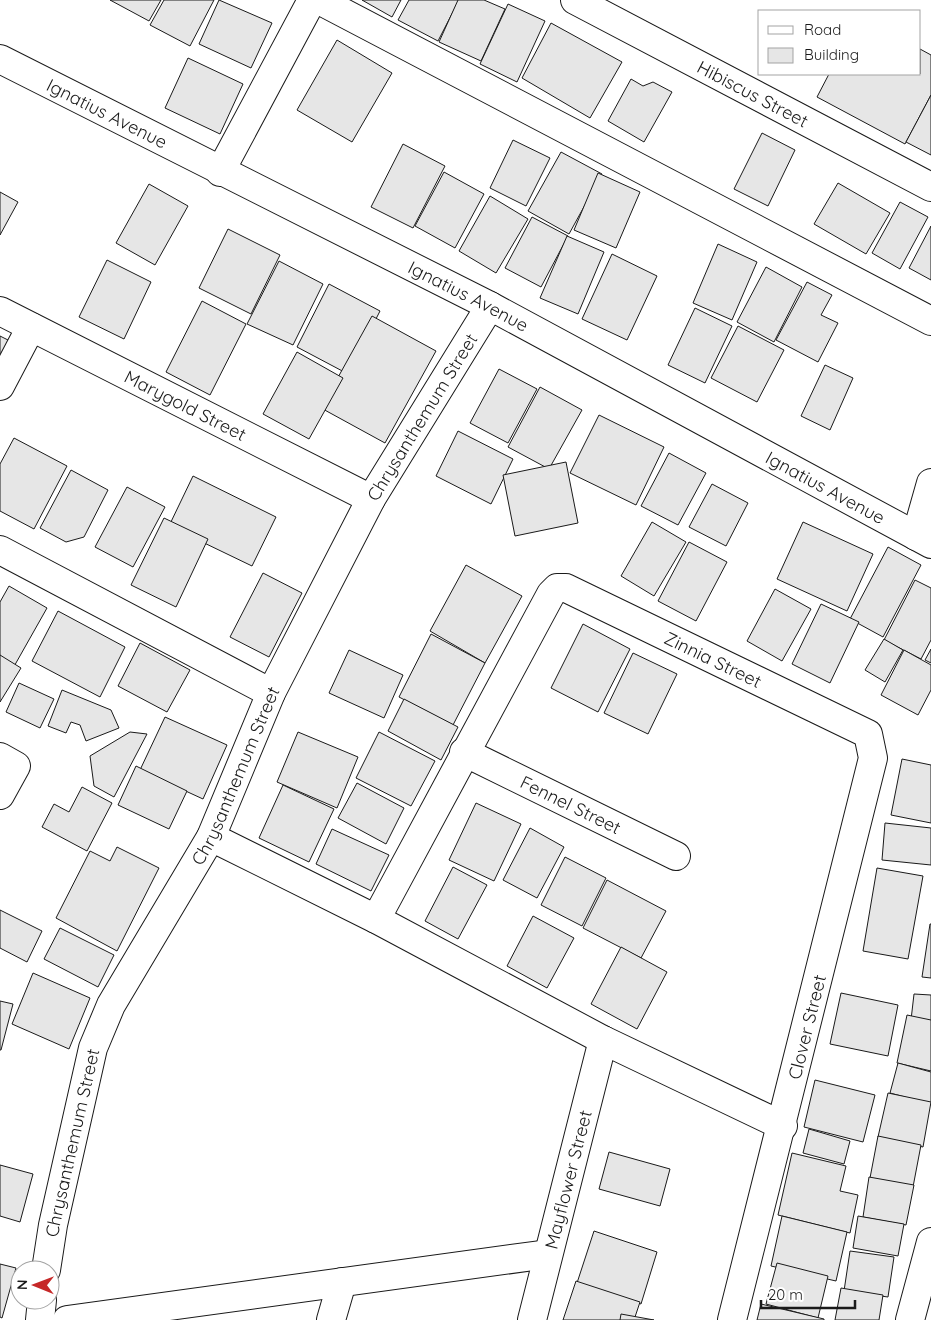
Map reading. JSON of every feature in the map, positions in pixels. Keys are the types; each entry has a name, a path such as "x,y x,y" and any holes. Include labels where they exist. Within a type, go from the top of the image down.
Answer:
{"street":[{"path":"220,172 312,0"},
{"path":"319,0 931,321"},
{"name":"Hibiscus Street","path":"575,0 609,8 931,187"},
{"name":"Ignatius Avenue","path":"0,59 220,172 490,306 924,540"},
{"name":"Chrysanthemum Street","path":"48,1260 53,1225 93,1048 111,1005 211,837 270,693 370,499 490,306"},
{"name":"Marygold Street","path":"0,311 370,499"},
{"path":"0,386 30,327"},
{"path":"924,540 931,483"},
{"path":"0,550 270,693"},
{"name":"Zinnia Street","path":"464,752 551,594 558,588 566,588 868,734"},
{"name":"Clover Street","path":"732,1320 873,758 868,734"},
{"path":"376,919 464,752"},
{"name":"Fennel Street","path":"464,752 676,856"},
{"path":"0,757 16,766 0,795"},
{"path":"211,837 376,919 603,1040 782,1126"},
{"name":"Mayflower Street","path":"532,1320 603,1040"},
{"path":"910,1320 931,1242"},
{"path":"67,1320 548,1254"},
{"path":"331,1320 342,1282"}],"building":[{"path":"110,0 161,0 149,21"},
{"path":"164,0 214,0 190,46 150,25"},
{"path":"219,0 272,23 251,68 199,44"},
{"path":"362,0 401,0 392,17"},
{"path":"409,0 459,0 438,41 398,20"},
{"path":"458,0 484,0 505,9 481,61 439,42"},
{"path":"508,4 545,21 517,82 480,64"},
{"path":"551,23 622,62 590,118 522,78"},
{"path":"337,40 392,73 352,142 297,110"},
{"path":"921,50 931,55 931,95 905,144 817,97 828,75 921,75"},
{"path":"188,58 243,84 220,134 165,108"},
{"path":"631,79 643,86 653,82 672,92 644,142 608,121"},
{"path":"931,95 931,155 906,142"},
{"path":"762,133 795,150 768,206 734,189"},
{"path":"513,140 550,158 526,206 490,188"},
{"path":"403,144 445,166 413,228 371,207"},
{"path":"561,152 602,174 569,234 528,211"},
{"path":"444,172 484,194 455,248 415,226"},
{"path":"598,173 640,192 616,248 574,230"},
{"path":"838,183 890,213 866,254 814,224"},
{"path":"149,184 188,206 155,265 116,243"},
{"path":"0,192 18,202 0,235"},
{"path":"490,196 528,219 496,273 459,251"},
{"path":"900,202 928,217 900,269 872,253"},
{"path":"532,217 568,236 541,287 505,268"},
{"path":"931,226 931,280 909,268"},
{"path":"228,229 280,255 251,314 199,288"},
{"path":"567,236 604,252 578,314 540,298"},
{"path":"718,244 757,262 732,320 693,303"},
{"path":"612,254 657,276 627,340 582,319"},
{"path":"107,260 151,282 124,339 79,317"},
{"path":"279,261 323,284 293,345 247,324"},
{"path":"766,267 802,287 774,342 737,322"},
{"path":"807,282 832,295 821,315 838,323 818,362 776,340"},
{"path":"329,284 380,311 348,374 297,347"},
{"path":"202,301 246,324 210,395 166,372"},
{"path":"695,308 732,326 705,383 668,365"},
{"path":"372,316 436,351 385,443 321,408"},
{"path":"738,326 784,350 757,402 711,378"},
{"path":"0,336 10,341 0,361"},
{"path":"297,352 343,378 309,439 263,414"},
{"path":"825,365 853,378 830,430 801,416"},
{"path":"499,369 537,389 508,443 470,423"},
{"path":"540,387 582,410 549,469 508,447"},
{"path":"599,415 664,447 636,505 570,473"},
{"path":"458,431 513,459 491,504 436,476"},
{"path":"14,438 67,466 34,529 0,511 0,464"},
{"path":"669,453 706,473 678,525 641,506"},
{"path":"566,462 578,523 515,536 503,475"},
{"path":"71,470 108,490 84,537 66,542 40,528"},
{"path":"193,476 276,517 252,566 169,526"},
{"path":"712,484 748,503 726,546 689,527"},
{"path":"127,487 165,507 133,567 95,547"},
{"path":"164,518 208,539 176,607 131,585"},
{"path":"652,522 686,542 654,596 621,576"},
{"path":"803,522 873,554 847,611 777,579"},
{"path":"689,542 727,562 696,621 658,601"},
{"path":"888,547 921,565 883,637 850,619"},
{"path":"466,565 522,596 485,663 430,631"},
{"path":"263,573 302,593 269,657 230,637"},
{"path":"915,580 931,588 931,640 921,659 884,640"},
{"path":"9,586 47,608 12,670 0,663 0,602"},
{"path":"775,589 811,609 782,661 747,641"},
{"path":"821,604 859,622 830,683 792,664"},
{"path":"58,611 125,647 100,697 32,661"},
{"path":"583,624 630,649 598,712 551,688"},
{"path":"431,634 485,663 453,725 399,697"},
{"path":"884,639 903,650 885,682 865,670"},
{"path":"140,643 190,670 167,712 118,686"},
{"path":"931,649 931,663 925,660"},
{"path":"349,650 403,675 384,718 329,693"},
{"path":"904,650 931,665 931,690 918,715 881,695"},
{"path":"633,653 677,674 648,734 604,713"},
{"path":"0,655 21,668 0,702"},
{"path":"19,683 54,699 40,728 6,712"},
{"path":"62,690 111,710 119,728 86,741 80,725 71,722 66,733 48,726"},
{"path":"404,699 458,727 441,760 388,731"},
{"path":"165,717 227,745 203,799 140,770"},
{"path":"130,732 147,734 114,797 94,786 90,756"},
{"path":"298,732 358,757 337,808 277,782"},
{"path":"379,732 435,761 411,806 356,778"},
{"path":"902,759 931,765 931,823 891,815"},
{"path":"136,766 187,791 169,829 118,805"},
{"path":"357,783 404,808 386,844 338,818"},
{"path":"283,785 334,809 309,862 259,838"},
{"path":"82,787 112,803 87,851 42,827 54,804 69,812"},
{"path":"476,803 521,824 494,881 449,860"},
{"path":"885,823 931,828 931,865 882,860"},
{"path":"530,828 564,847 537,898 503,880"},
{"path":"332,829 389,855 371,891 316,864"},
{"path":"117,847 159,868 117,951 56,918 90,851 110,861"},
{"path":"565,857 606,878 582,926 541,905"},
{"path":"453,867 487,885 458,939 425,921"},
{"path":"877,868 923,876 908,959 863,951"},
{"path":"607,880 666,911 641,958 583,928"},
{"path":"0,910 42,931 27,962 0,948"},
{"path":"533,916 574,938 547,988 507,966"},
{"path":"931,924 931,978 922,977"},
{"path":"60,928 114,955 98,987 44,959"},
{"path":"621,947 667,972 637,1029 591,1004"},
{"path":"33,973 90,998 69,1049 12,1024"},
{"path":"841,993 898,1005 888,1056 830,1044"},
{"path":"914,994 931,995 931,1022 911,1020"},
{"path":"0,1001 13,1004 1,1050 0,1050"},
{"path":"907,1015 931,1020 931,1071 897,1063"},
{"path":"898,1063 931,1072 931,1104 890,1093"},
{"path":"815,1080 875,1095 863,1142 804,1127"},
{"path":"888,1093 931,1102 923,1147 878,1137"},
{"path":"809,1129 850,1141 844,1164 803,1153"},
{"path":"878,1136 921,1145 913,1187 870,1178"},
{"path":"609,1152 670,1169 660,1206 599,1189"},
{"path":"792,1153 846,1166 840,1191 858,1195 850,1233 778,1215"},
{"path":"0,1165 33,1174 20,1222 0,1216"},
{"path":"869,1177 914,1185 906,1225 863,1217"},
{"path":"782,1216 847,1232 836,1281 771,1266"},
{"path":"858,1216 904,1224 898,1256 853,1248"},
{"path":"594,1231 657,1252 641,1304 577,1283"},
{"path":"850,1251 894,1257 888,1297 844,1291"},
{"path":"777,1263 828,1276 818,1318 766,1304"},
{"path":"0,1264 10,1266 10,1289 2,1318 0,1317"},
{"path":"576,1281 640,1302 634,1320 563,1320"},
{"path":"841,1288 883,1295 879,1320 835,1320"},
{"path":"761,1304 824,1319 824,1320 757,1320"},
{"path":"621,1314 654,1320 620,1320"}]}
